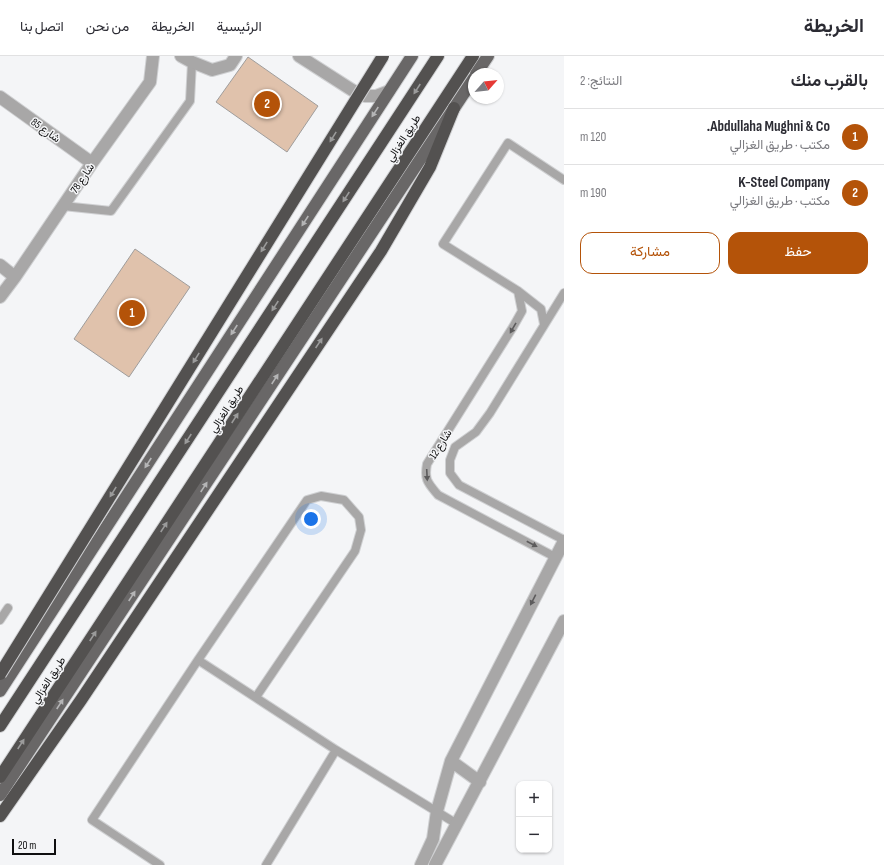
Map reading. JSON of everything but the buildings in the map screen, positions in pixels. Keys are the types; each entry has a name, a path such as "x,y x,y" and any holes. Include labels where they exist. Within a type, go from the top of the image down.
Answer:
{"highway":[{"path":"0,674 383,56"},
{"name":"طريق الغزالي","path":"0,726 438,56"},
{"name":"طريق الغزالي","path":"0,777 473,56"},
{"path":"0,816 80,700 381,251 430,167 454,108"}],"main road":[{"path":"0,691 412,56"},
{"path":"480,68 488,56"},
{"path":"0,795 468,87"}],"street":[{"name":"شارع 78","path":"0,297 92,163 150,82 153,56"},
{"path":"181,56 212,70 230,65 236,56"},
{"path":"299,56 352,90 365,96 376,96 389,91"},
{"name":"شارع 85","path":"0,97 92,163"},
{"path":"0,265 15,277"},
{"path":"421,865 433,839 437,811 451,761 559,559 564,541"},
{"path":"435,865 564,621"},
{"path":"451,761 480,782"}],"lane":[{"path":"63,206 111,211 190,101 192,62"},
{"path":"544,324 541,310 518,291 443,244 508,143 564,180"},
{"name":"شارع 12","path":"518,291 522,311 427,464 425,474 428,483 438,495 559,559"},
{"name":"شارع 12","path":"564,293 490,413 476,432 455,447 450,460 450,473 459,485 564,541"},
{"path":"160,865 92,820 198,660 307,500 320,496 344,500 359,517 361,530 355,551 256,697"},
{"path":"0,620 8,608"},
{"path":"198,660 336,750 457,824"},
{"path":"266,865 336,750"}],"place":[{"name":"K-Steel Company","path":"267,104"},
{"name":"Abdullaha Mughni & Co.","path":"132,313"}]}
